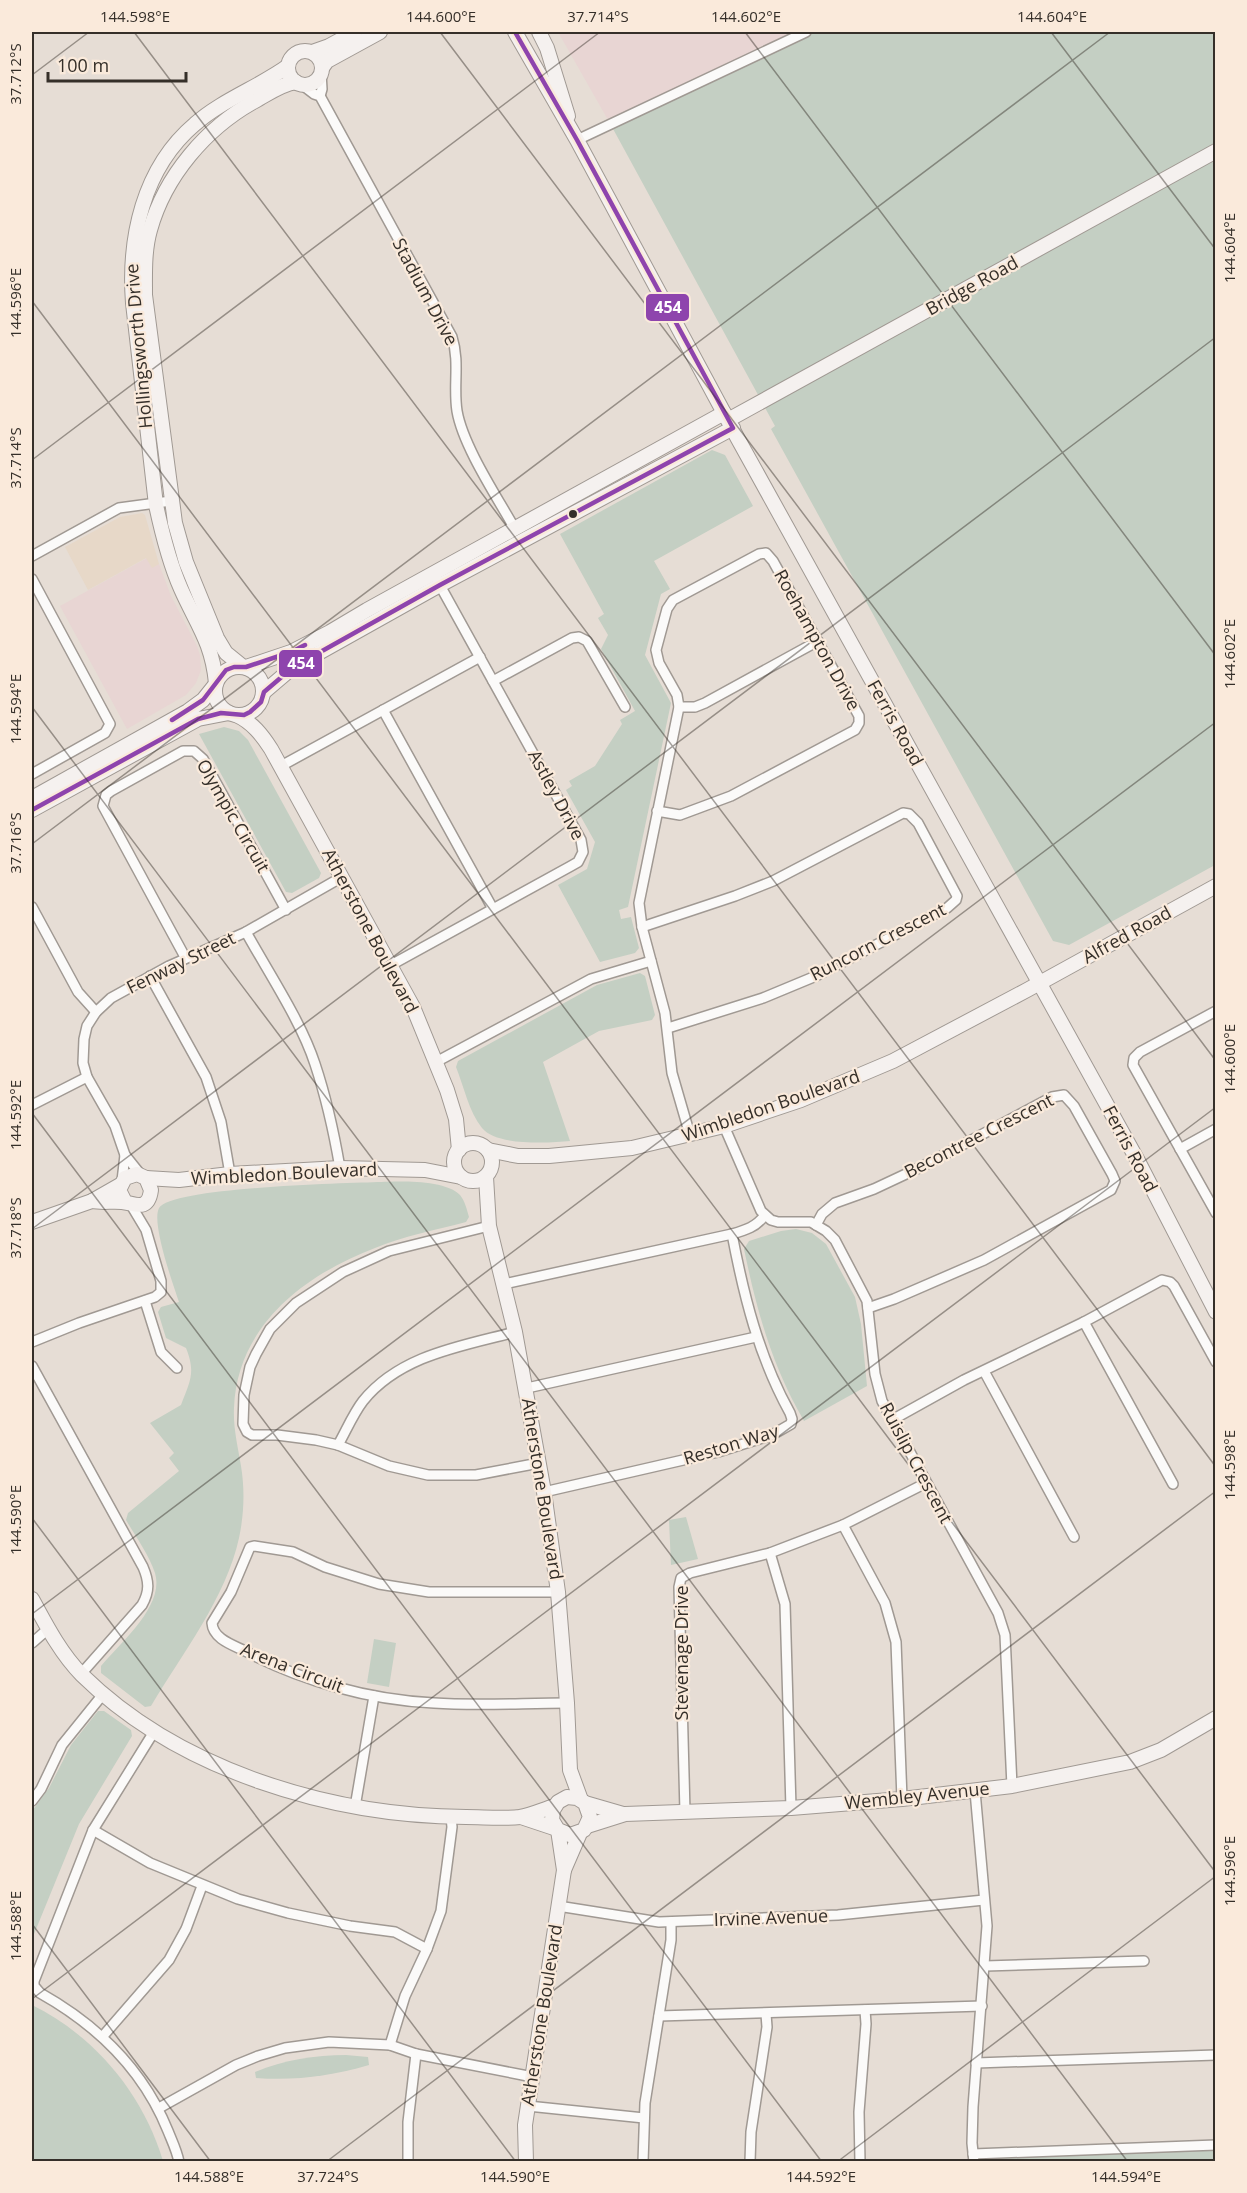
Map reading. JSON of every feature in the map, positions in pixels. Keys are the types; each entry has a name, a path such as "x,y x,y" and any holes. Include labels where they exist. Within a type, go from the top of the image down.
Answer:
{"street":[{"path":"355,32 312,52 298,52 291,57 288,66 290,75 298,83 311,84 327,61 380,32"},
{"name":"Ferris Road","path":"515,32 1138,1161 1215,1312"},
{"name":"Ferris Road","path":"539,32 547,48 575,138"},
{"path":"575,138 806,32"},
{"path":"312,52 319,58 322,89 320,96"},
{"name":"Hollingsworth Drive","path":"244,667 226,654 217,638 186,562 175,523 142,323 131,276 132,252 138,220 147,192 180,138 214,110 275,76 288,66"},
{"name":"Hollingsworth Drive","path":"216,684 208,643 181,588 163,534 156,502 142,323 150,231 173,180 207,135 240,109 289,83 298,83"},
{"name":"Stadium Drive","path":"298,83 320,96 452,337 457,356 456,400 460,426 515,529"},
{"name":"Bridge Road","path":"244,667 291,652 437,579 1215,152"},
{"path":"157,173 173,180"},
{"name":"Bridge Road","path":"263,694 291,669 515,529 728,420"},
{"path":"32,555 119,508 171,501"},
{"name":"Roehampton Drive","path":"657,811 680,815 730,796 782,770 857,727 859,716 773,561 766,553 759,554 680,596 673,600 667,609 656,650 659,663 677,695 679,707"},
{"path":"32,579 110,724 105,733 32,774"},
{"name":"Astley Drive","path":"391,965 578,862 584,848 437,579"},
{"path":"493,681 572,638 579,637 589,645 625,707"},
{"path":"690,1135 672,1072 668,1028 642,927 639,903 679,707 694,707 705,703 818,641"},
{"path":"281,766 480,657"},
{"path":"32,798 188,711 203,700 226,670 244,667 252,670 261,679 263,694 256,708 244,715 233,714 198,719 32,810"},
{"path":"216,684 215,692 219,704 233,714"},
{"name":"Atherstone Boulevard","path":"263,694 263,720 271,749"},
{"path":"383,710 493,909"},
{"name":"Atherstone Boulevard","path":"233,714 253,726 271,749 413,1007 456,1119 457,1153"},
{"name":"Olympic Circuit","path":"185,957 103,806 106,795 111,791 183,751 194,751 203,759 286,910"},
{"name":"Runcorn Crescent","path":"642,927 772,881 903,813 909,813 918,823 957,896 947,908 816,976 763,998 668,1028"},
{"name":"Fenway Street","path":"143,1176 125,1155 115,1126 87,1077 82,1050 87,1026 96,1012 111,998 150,976 185,957 246,932 342,877"},
{"name":"Alfred Road","path":"1039,984 1215,886"},
{"path":"32,907 78,992 96,1012"},
{"path":"246,932 300,1030 314,1063 340,1168"},
{"path":"436,1062 591,979 651,961"},
{"path":"150,976 206,1077 221,1122 230,1174"},
{"name":"Wimbledon Boulevard","path":"483,1147 518,1156 596,1153 632,1148 724,1126 857,1078 1039,984"},
{"path":"1215,1011 1140,1052 1133,1061 1135,1072 1215,1213"},
{"path":"32,1105 87,1077"},
{"name":"Becontree Crescent","path":"816,1225 822,1214 836,1203 922,1166 1052,1097 1064,1095 1074,1106 1112,1174 1115,1181 1112,1190 984,1260 868,1308"},
{"name":"Atherstone Boulevard","path":"456,1119 483,1147"},
{"path":"724,1126 756,1201 765,1215 778,1222 801,1221 816,1225"},
{"path":"1179,1149 1215,1129"},
{"path":"470,1143 483,1147 492,1159 488,1172 466,1179 454,1166 457,1153 470,1143"},
{"name":"Wimbledon Boulevard","path":"425,1170 457,1153"},
{"name":"Fenway Street","path":"121,1183 125,1155"},
{"name":"Wimbledon Boulevard","path":"488,1172 518,1156"},
{"name":"Wimbledon Boulevard","path":"143,1176 179,1180 230,1174 340,1168 425,1170 466,1179"},
{"name":"Atherstone Boulevard","path":"488,1172 489,1226 527,1388 558,1592 570,1770 583,1802"},
{"path":"32,1222 92,1202 121,1183 128,1175 143,1176 151,1185 147,1230 162,1288 159,1295 32,1342"},
{"name":"Atherstone Boulevard","path":"466,1179 487,1211"},
{"name":"Wimbledon Boulevard","path":"150,1196 179,1180"},
{"path":"121,1183 120,1194 147,1230"},
{"path":"92,1202 139,1205 150,1196"},
{"path":"504,1284 749,1230 765,1215"},
{"name":"Ruislip Crescent","path":"816,1225 835,1240 862,1289 868,1308 878,1391 998,1613 1005,1635 1011,1786"},
{"path":"489,1226 412,1245 365,1261 302,1298 270,1329 256,1354 244,1395 244,1429 252,1435 300,1437 338,1446 389,1466 428,1475 476,1475 539,1463"},
{"name":"Reston Way","path":"544,1492 718,1452 772,1435 786,1428 792,1419 771,1376 756,1337 732,1234"},
{"path":"892,1420 1083,1322 1157,1281 1166,1280 1174,1288 1215,1362"},
{"path":"145,1300 161,1352 177,1368"},
{"path":"1083,1322 1173,1484"},
{"path":"338,1446 362,1402 381,1383 399,1370 429,1355 515,1332"},
{"path":"527,1388 756,1337"},
{"path":"32,1366 143,1567 148,1584 148,1591 142,1605 81,1674"},
{"path":"984,1371 1074,1537"},
{"name":"Stevenage Drive","path":"685,1812 679,1583 681,1578 690,1573 770,1553 843,1525 926,1483"},
{"path":"843,1525 885,1603 896,1642 902,1799"},
{"name":"Arena Circuit","path":"558,1592 429,1592 395,1587 353,1576 293,1552 254,1545 250,1546 231,1592 212,1623 216,1633 256,1657 339,1688 374,1696 434,1703 567,1702"},
{"path":"770,1553 784,1604 791,1809"},
{"path":"32,1599 48,1629 81,1674 155,1731 209,1760 250,1778 296,1793 356,1807 411,1815 521,1817 570,1835 583,1830 590,1817 583,1802 572,1797 521,1817"},
{"path":"32,1643 48,1629"},
{"path":"32,1801 41,1789 62,1745 104,1693"},
{"path":"356,1807 374,1696"},
{"name":"Wembley Avenue","path":"583,1802 625,1814 791,1809 975,1791 1130,1762 1161,1750 1215,1720"},
{"path":"155,1731 93,1830 34,1986 40,1993 79,2017 103,2036 133,2069 159,2108 179,2162"},
{"name":"Atherstone Boulevard","path":"556,1804 570,1770"},
{"path":"975,1791 987,1926 973,2107 974,2158 1215,2145"},
{"path":"556,1804 552,1815 557,1830"},
{"name":"Wembley Avenue","path":"583,1830 625,1814"},
{"path":"390,2045 405,1996 427,1949 441,1911 452,1827 451,1816"},
{"path":"93,1830 150,1863 202,1886 288,1913 350,1926 395,1932 427,1949"},
{"name":"Atherstone Boulevard","path":"557,1830 564,1870"},
{"name":"Atherstone Boulevard","path":"526,2162 525,2125 564,1870 583,1830"},
{"path":"103,2036 169,1960 186,1929 202,1886"},
{"name":"Irvine Avenue","path":"558,1906 671,1922 838,1915 984,1900"},
{"path":"643,2162 644,2118 671,1940 671,1922"},
{"path":"985,1966 1144,1961"},
{"path":"659,2016 982,2006"},
{"path":"860,2162 859,2112 866,2024 865,2010"},
{"path":"750,2162 751,2132 767,2027 766,2014"},
{"path":"159,2108 236,2066 285,2048 329,2042 390,2045 416,2054 533,2077"},
{"path":"408,2162 408,2122 416,2054"},
{"path":"976,2062 1215,2055"},
{"path":"528,2106 644,2118"}],"shaded area":[{"path":"558,32 812,32 612,127"},
{"path":"812,32 1215,32 1215,865 1069,945 1053,941 771,429 775,426 612,127"},
{"path":"712,450 725,455 753,506 654,561 670,589 661,594 645,655 671,703 628,907 619,910 621,919 631,917 639,948 635,953 600,962 558,885 587,869 595,842 566,790 572,786 569,781 595,766 622,724 620,720 635,711 601,649 608,635 598,618 604,614 560,534"},
{"path":"142,513 145,515 159,564 152,568 146,558 88,590 65,547 120,517"},
{"path":"147,558 152,567 159,564 171,596 197,646 201,670 196,683 186,695 127,729 60,606"},
{"path":"224,727 239,731 248,740 321,873 319,878 292,893 286,892 199,734"},
{"path":"640,973 645,976 655,1015 652,1020 599,1031 543,1062 570,1141 537,1143 510,1141 489,1134 482,1128 467,1099 456,1067 458,1061 597,985"},
{"path":"423,1182 445,1186 453,1190 465,1203 469,1217 466,1222 397,1240 349,1259 300,1289 279,1307 261,1328 247,1352 238,1379 234,1408 243,1502 241,1529 233,1560 202,1625 151,1706 145,1707 101,1673 101,1666 139,1623 153,1598 156,1586 155,1573 126,1520 128,1513 179,1471 169,1458 174,1453 150,1423 181,1405 191,1371 186,1348 166,1338 158,1312 161,1307 179,1302 160,1240 157,1216 159,1208 171,1201 194,1195 226,1191 300,1185"},
{"path":"796,1229 812,1233 826,1244 855,1297 861,1324 867,1386 804,1421 774,1359 754,1295 744,1249 749,1241"},
{"path":"686,1517 698,1559 671,1565 669,1520"},
{"path":"374,1639 396,1643 389,1687 367,1683"},
{"path":"98,1711 104,1711 131,1730 132,1736 79,1824 32,1939 32,1811 49,1788 71,1745"},
{"path":"32,2005 76,2033 114,2070 143,2113 163,2161 32,2161"},
{"path":"346,2055 368,2057 369,2065 313,2077 256,2078 255,2072 288,2061"},
{"path":"1215,2149 1215,2161 984,2162 991,2158"}],"transit line":[{"name":"454","path":"32,810 198,719 221,713 244,715 250,712 261,702 264,692 291,669 306,660 440,585 733,428 577,140 515,32"},
{"name":"454","path":"172,720 203,700 226,670 246,667 305,645"}]}
